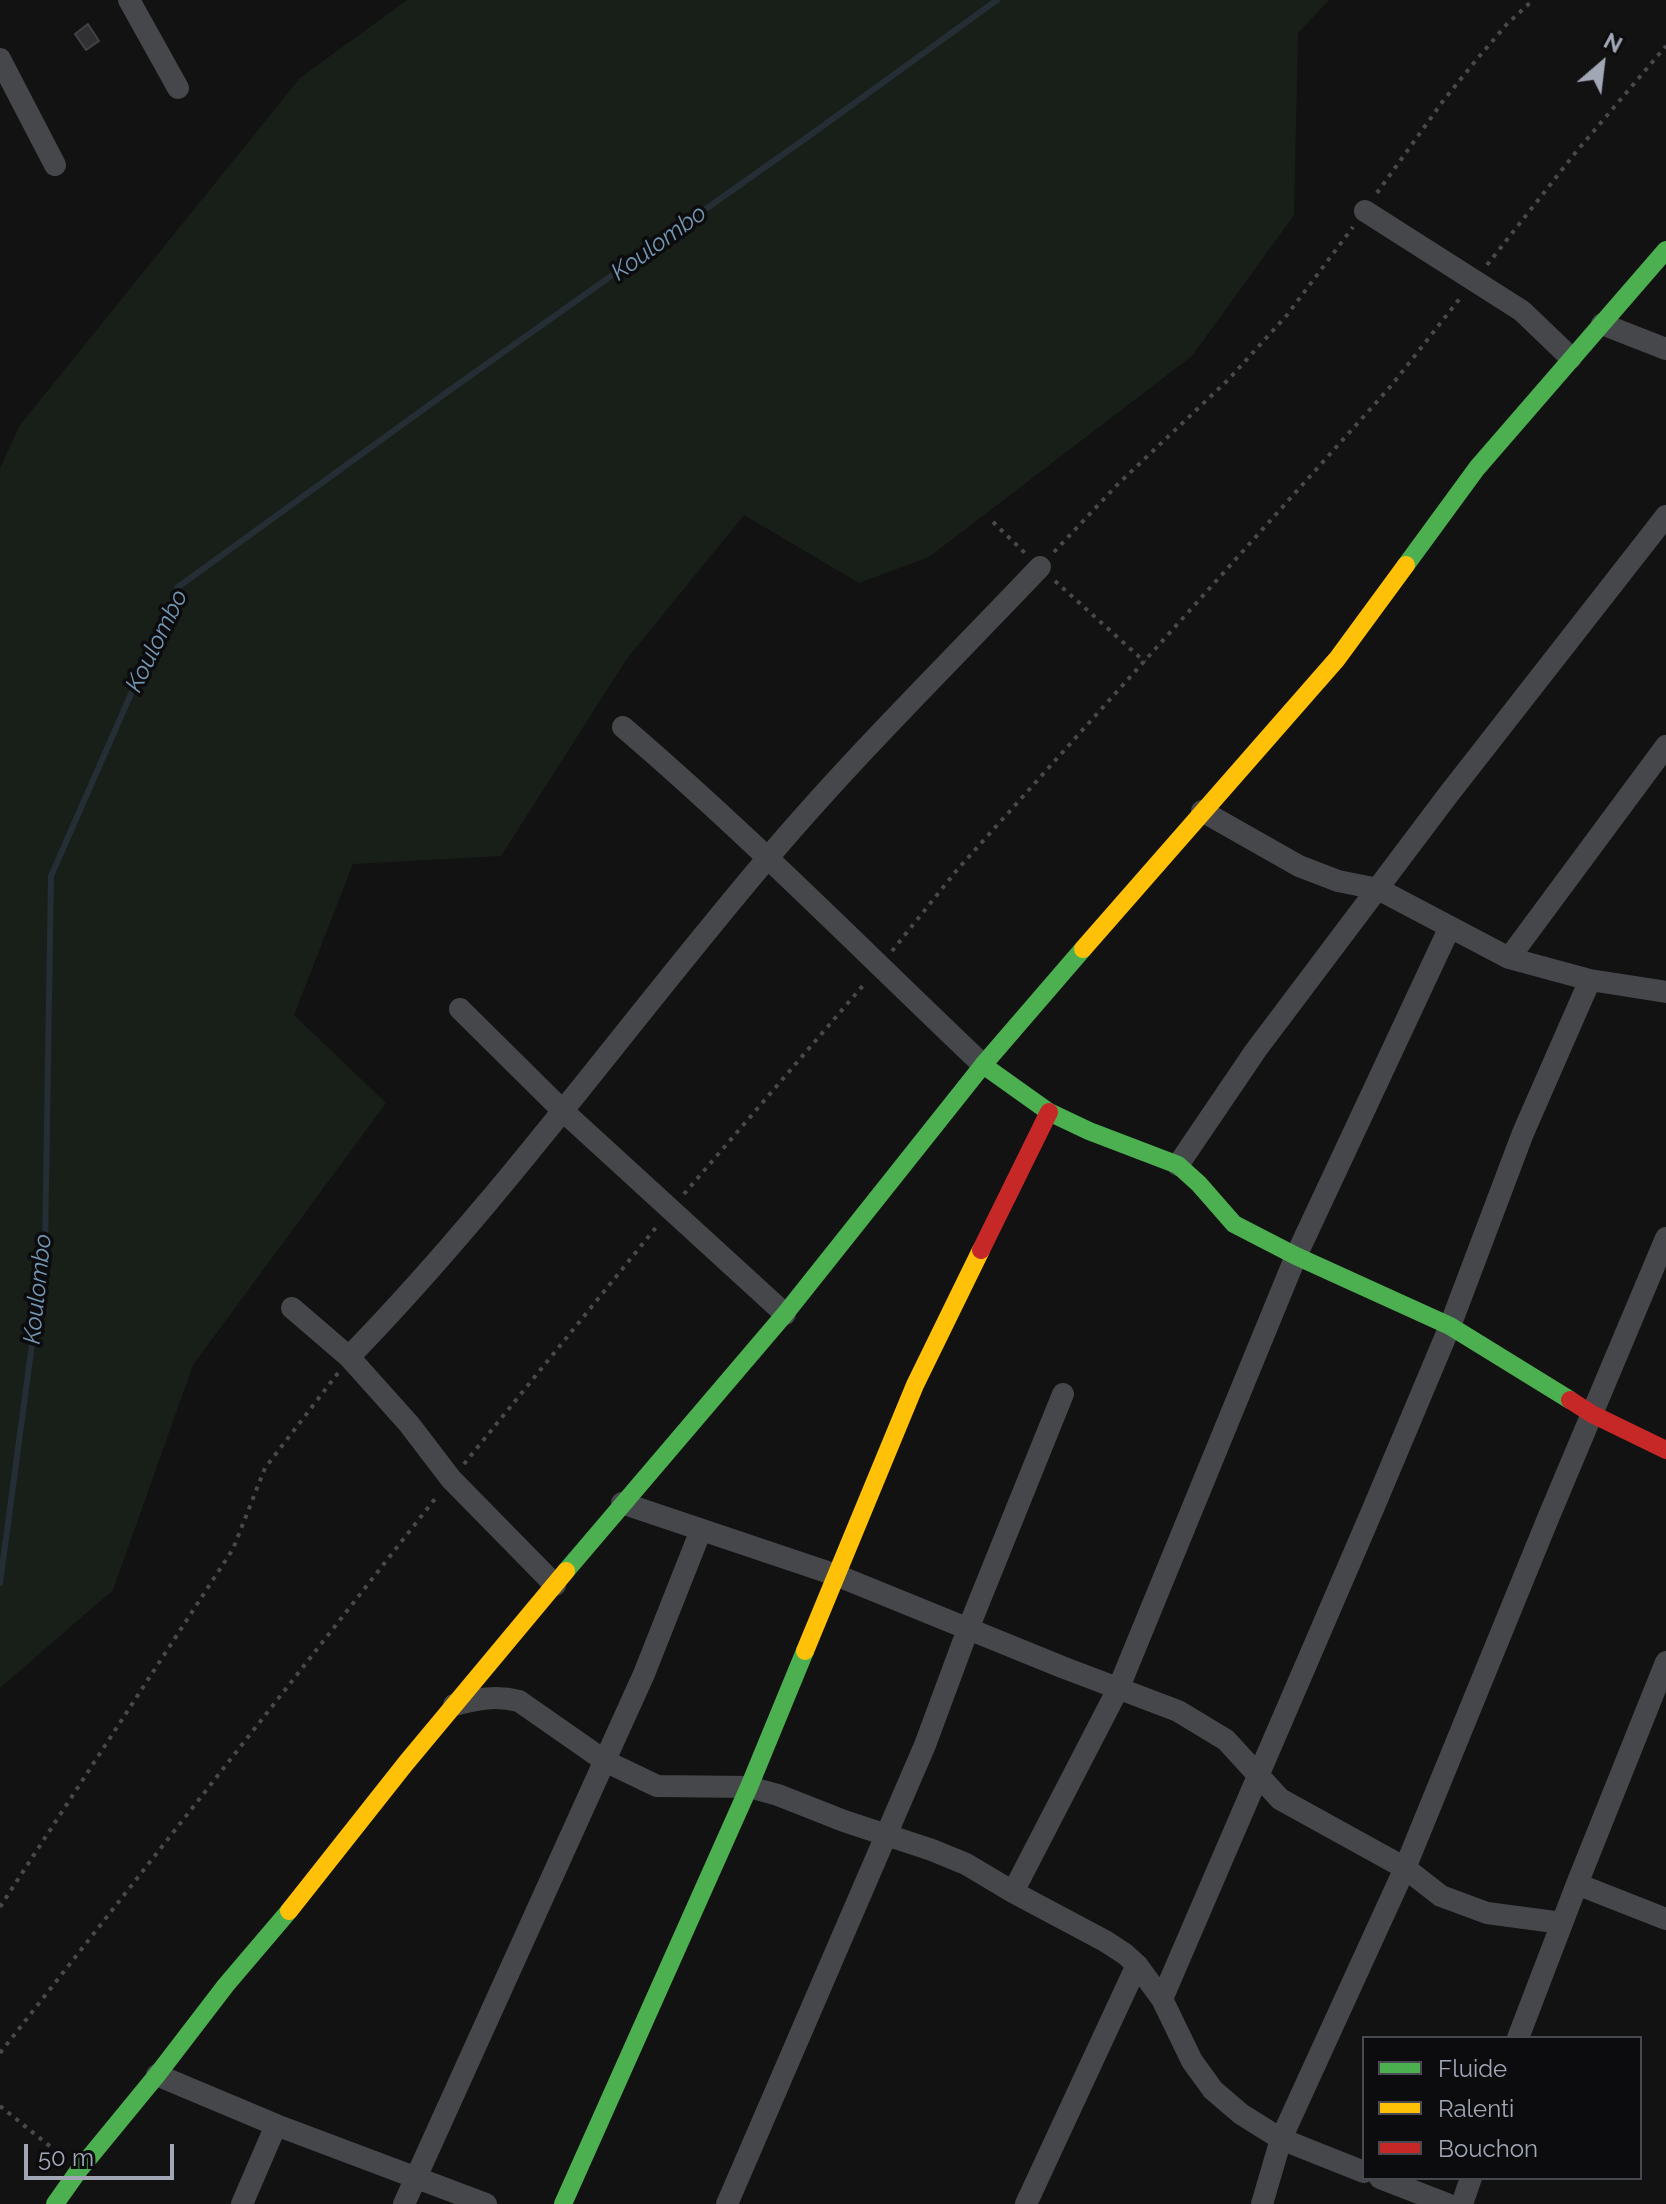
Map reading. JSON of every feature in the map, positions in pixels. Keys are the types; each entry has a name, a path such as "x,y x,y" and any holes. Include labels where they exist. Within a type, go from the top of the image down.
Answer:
{"street":[{"path":"129,0 178,88"},
{"path":"0,59 55,165"},
{"path":"1365,211 1522,311 1571,358"},
{"path":"55,2204 226,1985 454,1705 785,1314 983,1065 1337,659 1477,468 1666,250"},
{"path":"1602,324 1666,349"},
{"path":"1178,1165 1256,1050 1448,795 1666,516"},
{"path":"349,1357 417,1285 515,1170 768,857 892,720 1040,567"},
{"path":"623,727 674,769 768,857 983,1065 1049,1112 1178,1165 1234,1224 1296,1256 1450,1326 1592,1414 1666,1450"},
{"path":"1509,958 1666,746"},
{"path":"1202,811 1299,866 1338,881 1378,889 1509,958 1590,980 1666,992"},
{"path":"1013,1892 1119,1687 1296,1256 1449,929"},
{"path":"1162,1999 1450,1326 1523,1133 1590,980"},
{"path":"460,1009 563,1111 785,1314"},
{"path":"563,2204 749,1787 915,1385 1049,1112"},
{"path":"1262,2204 1281,2139 1405,1868 1666,1238"},
{"path":"292,1308 349,1357 409,1424 451,1479 555,1585"},
{"path":"727,2204 925,1745 968,1629 1063,1394"},
{"path":"622,1503 836,1575 1178,1711 1226,1740 1280,1799 1405,1868 1441,1896 1487,1913 1562,1923"},
{"path":"404,2204 644,1674 701,1530"},
{"path":"1519,2036 1666,1662"},
{"path":"454,1705 485,1697 502,1696 519,1701 605,1761 657,1786 749,1787 966,1864 1125,1954 1162,1999 1192,2061 1213,2090 1241,2114 1281,2139 1362,2171"},
{"path":"1577,1884 1666,1919"},
{"path":"1026,2204 1137,1965"},
{"path":"157,2075 276,2125 486,2204"},
{"path":"242,2204 276,2125"},
{"path":"1385,2180 1447,2204"},
{"path":"1462,2204 1470,2180"}],"path":[{"path":"1040,567 1118,484 1229,379 1287,315 1451,91 1505,27 1533,0"},
{"path":"0,2053 451,1479 671,1209 880,967 957,870 1391,386 1576,152 1666,46"},
{"path":"993,522 1145,662"},
{"path":"0,1907 233,1549 265,1468 349,1357"},
{"path":"0,2106 79,2170"}],"shaded area":[{"path":"407,0 1329,0 1298,33 1294,215 1192,356 929,557 859,583 744,515 626,660 501,856 353,864 294,1015 386,1103 193,1365 113,1590 0,1688 0,468 20,425 300,78"}],"building":[{"path":"88,24 99,41 86,50 75,34"}],"waterway":[{"name":"Koulombo","path":"0,1583 45,1247 51,876 178,587 997,0"}],"traffic: fast":[{"path":"1406,565 1477,468 1666,250"},
{"path":"566,1571 785,1314 983,1065 1083,949"},
{"path":"983,1065 1049,1112 1178,1165 1234,1224 1296,1256 1450,1326 1570,1400"},
{"path":"563,2204 749,1787 805,1651"},
{"path":"55,2204 226,1985 289,1911"}],"traffic: slow":[{"path":"1083,949 1337,659 1406,565"},
{"path":"805,1651 915,1385 981,1250"},
{"path":"289,1911 406,1763 566,1571"}],"traffic: jam":[{"path":"981,1250 1049,1112"},
{"path":"1570,1400 1666,1450"}]}
